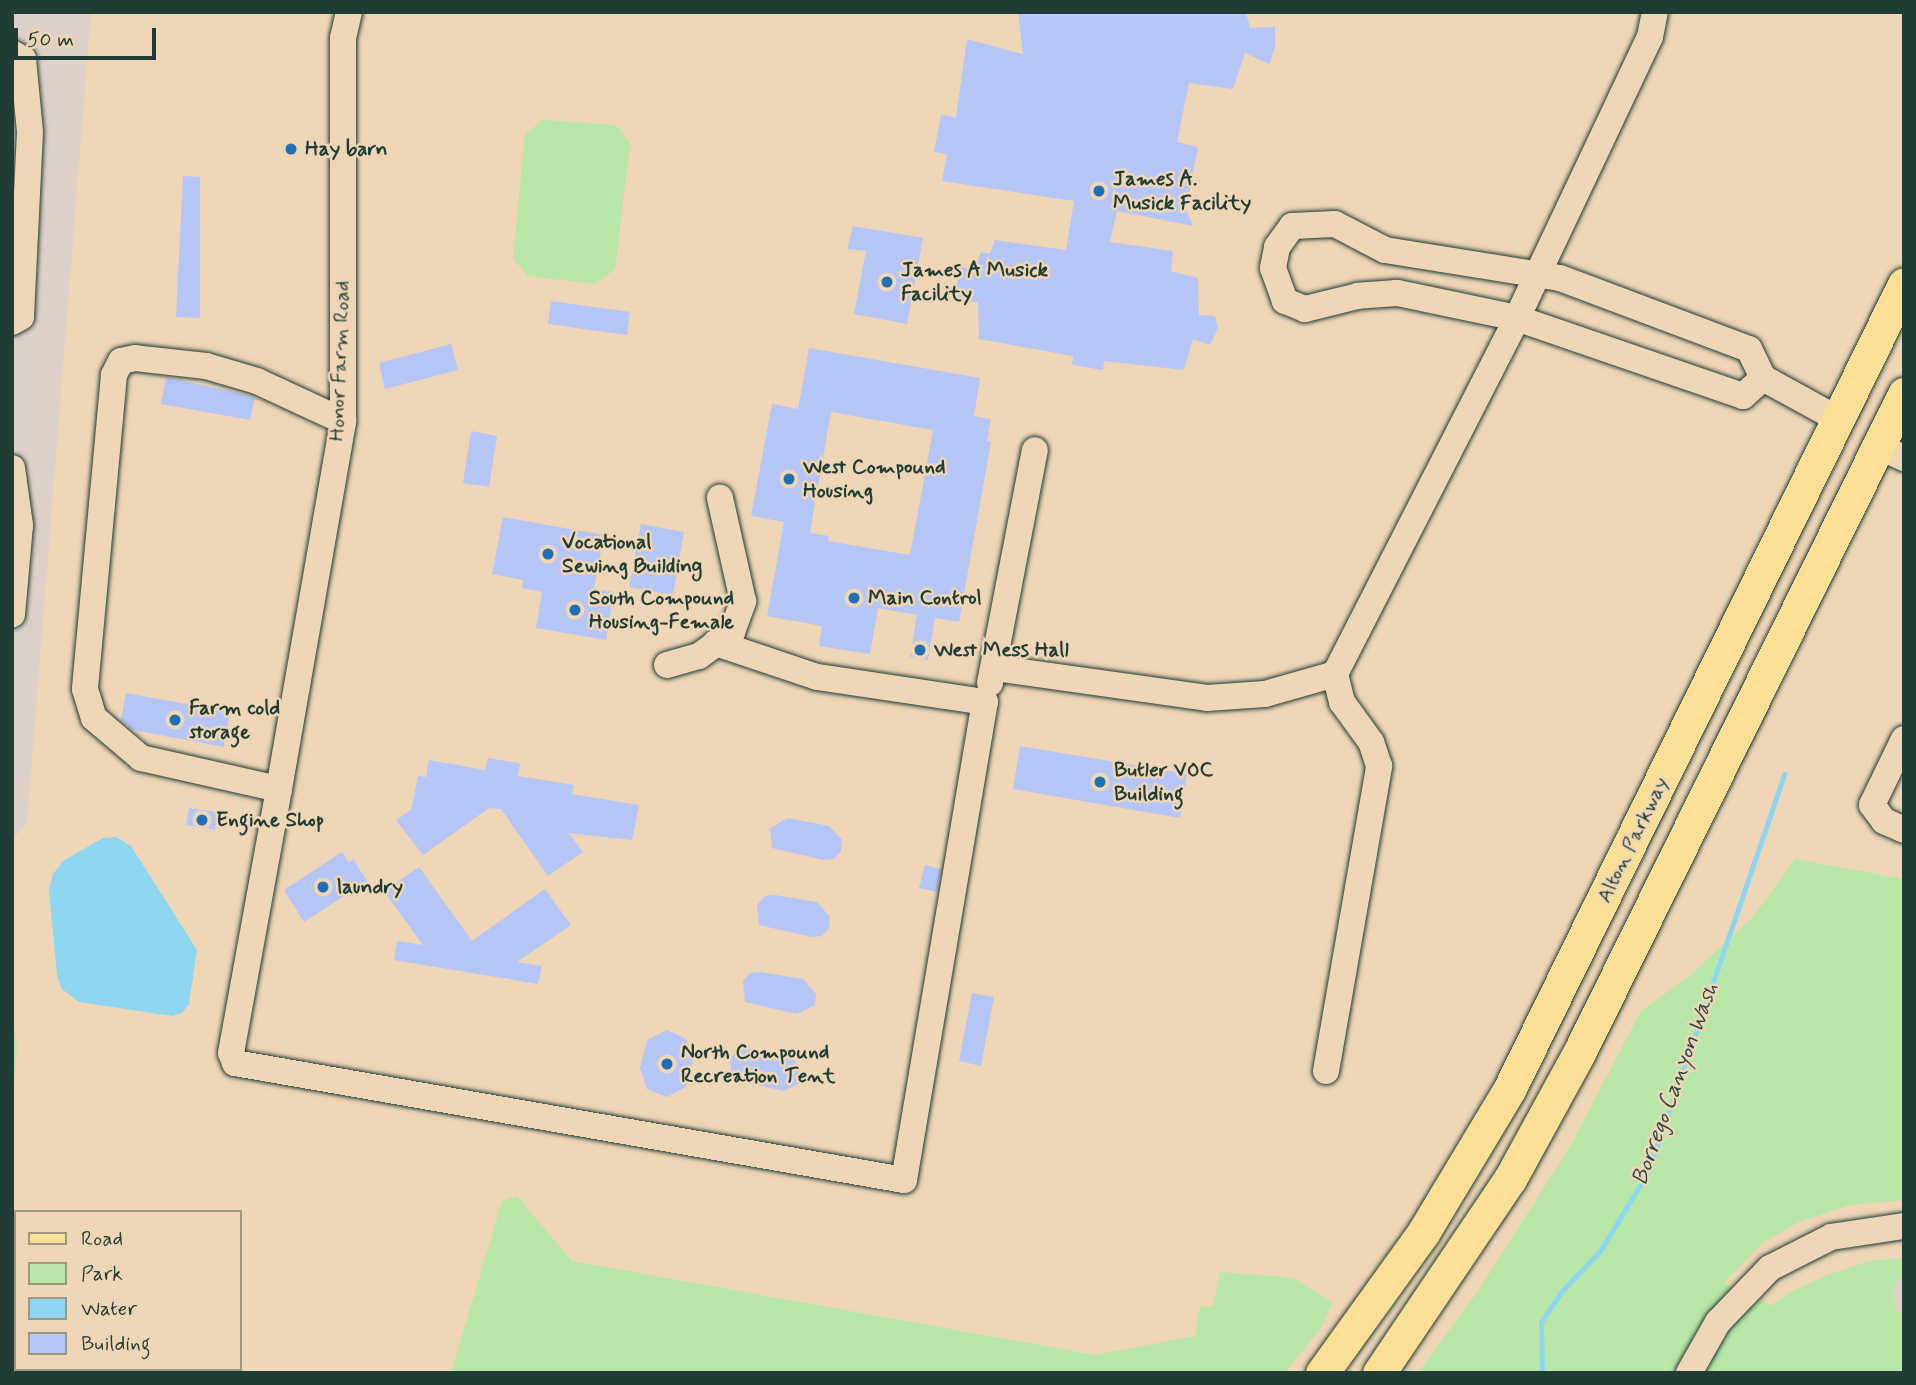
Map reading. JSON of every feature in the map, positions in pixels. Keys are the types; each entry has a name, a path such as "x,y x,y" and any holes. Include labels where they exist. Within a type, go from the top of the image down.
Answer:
{"main road":[{"name":"Alton Parkway","path":"1322,1373 1423,1233 1510,1088 1904,284"},
{"path":"1891,452 1868,440 1861,426 1904,330"},
{"path":"1379,1373 1504,1189 1580,1053 1891,452 1904,394"}],"street":[{"name":"Honor Farm Road","path":"349,12 342,38 342,421 279,789 230,1053 235,1063 904,1180 985,702"},
{"path":"1326,1071 1379,766 1371,742 1342,702 1335,674 1539,273 1650,37 1655,12"},
{"path":"12,53 23,59 30,143 21,317 12,321"},
{"path":"1763,378 1744,396 1517,318 1397,293 1358,296 1305,309 1285,301 1273,268 1277,247 1292,226 1335,224 1385,250 1539,273 1749,349 1763,378 1838,419"},
{"path":"279,789 141,758 94,719 85,689 114,376 121,361 135,358 206,366 257,381 342,421"},
{"path":"716,643 817,677 985,702 994,668 1035,450"},
{"path":"12,468 20,525 12,615"},
{"path":"667,665 699,656 732,632 743,601 720,498"},
{"path":"994,668 1207,698 1265,694 1335,674"},
{"path":"1904,739 1872,805 1884,821 1904,831"},
{"path":"1689,1373 1718,1322 1770,1268 1832,1237 1904,1226"}],"shaded area":[{"path":"12,12 91,12 27,823 12,840"},
{"path":"1904,1270 1904,1317 1896,1309 1893,1291"}],"green space":[{"path":"543,120 616,125 630,144 615,269 595,284 528,276 513,259 525,134"},
{"path":"1795,859 1904,879 1904,1200 1850,1205 1799,1222 1764,1242 1724,1283 1772,1306 1788,1293 1830,1274 1869,1261 1904,1258 1904,1270 1893,1291 1896,1309 1904,1317 1904,1373 1418,1373 1478,1291 1568,1150 1641,1011 1688,977 1753,917"},
{"path":"12,1019 17,1045 12,1109"},
{"path":"517,1196 572,1261 1095,1355 1195,1336 1200,1306 1213,1307 1220,1272 1293,1278 1332,1302 1323,1325 1285,1373 451,1373 502,1201"}],"water":[{"path":"116,837 131,846 197,950 189,1004 182,1013 172,1016 79,1002 62,989 57,976 49,890 53,874 63,861 103,838"}],"building":[{"name":"James A. Musick Facility","path":"1018,12 1246,12 1250,28 1275,27 1275,48 1269,64 1245,53 1233,89 1189,83 1177,142 1198,147 1186,210 1193,226 1117,211 1110,242 1173,251 1171,271 1198,278 1199,315 1215,316 1218,328 1210,345 1193,339 1184,370 1104,361 1103,370 1072,365 1073,356 979,339 978,302 953,301 960,267 975,269 981,252 990,254 995,240 1066,250 1074,201 942,181 947,154 934,152 941,115 956,117 967,39 1023,54"},
{"path":"183,176 200,177 200,318 176,317"},
{"name":"James A Musick Facility","path":"853,226 923,238 907,324 854,314 866,251 847,249"},
{"path":"551,301 630,312 627,335 548,324"},
{"path":"451,344 458,370 385,389 379,363"},
{"name":"West Compound Housing","path":"809,348 980,378 974,416 991,419 987,441 991,442 959,622 935,618 928,660 910,657 917,615 878,608 870,654 819,646 822,626 767,616 784,522 751,516 772,404 798,409","holes":["831,412 933,430 910,555 828,541 829,536 810,533"]},
{"path":"166,377 255,397 250,420 161,404"},
{"path":"471,431 497,436 489,487 463,483"},
{"name":"Vocational Sewing Building","path":"503,517 604,535 594,589 614,592 606,640 536,628 542,592 522,588 523,580 492,574"},
{"path":"641,524 684,532 673,595 629,587"},
{"name":"Farm cold storage","path":"126,693 230,712 224,747 133,730 121,720"},
{"name":"Butler VOC Building","path":"1020,746 1187,774 1180,818 1013,789"},
{"path":"488,758 520,763 518,776 574,785 572,794 639,805 632,840 569,833 583,852 548,876 501,809 489,808 423,855 396,820 411,810 418,776 426,777 429,760 485,770"},
{"name":"Engine Shop","path":"189,808 217,812 215,830 186,825"},
{"path":"788,818 829,826 842,840 841,851 834,859 824,860 772,848 770,828"},
{"name":"laundry","path":"342,852 349,863 353,859 367,881 304,922 284,890"},
{"path":"925,865 941,869 937,892 919,888"},
{"path":"419,867 472,941 545,889 571,925 517,962 542,966 538,984 394,960 397,941 423,945 384,891"},
{"path":"775,895 817,902 830,917 829,928 822,936 812,937 759,925 757,905 765,896"},
{"path":"761,972 803,979 816,994 815,1005 797,1014 745,1002 743,981 750,973"},
{"path":"972,993 994,997 981,1066 959,1061"},
{"name":"North Compound Recreation Tent","path":"667,1030 686,1039 693,1060 686,1087 667,1097 647,1089 640,1068 647,1040"},
{"path":"748,1049 790,1056 803,1071 802,1082 784,1091 732,1079 730,1059 737,1050"}],"waterway":[{"name":"Borrego Canyon Wash","path":"1542,1373 1541,1322 1562,1291 1600,1251 1648,1172 1784,774"}],"place":[{"name":"Hay barn","path":"291,149"},
{"name":"James A. Musick Facility","path":"1099,191"},
{"name":"James A Musick Facility","path":"887,282"},
{"name":"West Compound Housing","path":"789,479"},
{"name":"Vocational Sewing Building","path":"548,554"},
{"name":"Main Control","path":"854,598"},
{"name":"South Compound Housing-Female","path":"575,610"},
{"name":"West Mess Hall","path":"920,650"},
{"name":"Farm cold storage","path":"175,720"},
{"name":"Butler VOC Building","path":"1100,782"},
{"name":"Engine Shop","path":"202,820"},
{"name":"laundry","path":"323,887"},
{"name":"North Compound Recreation Tent","path":"667,1064"}]}
